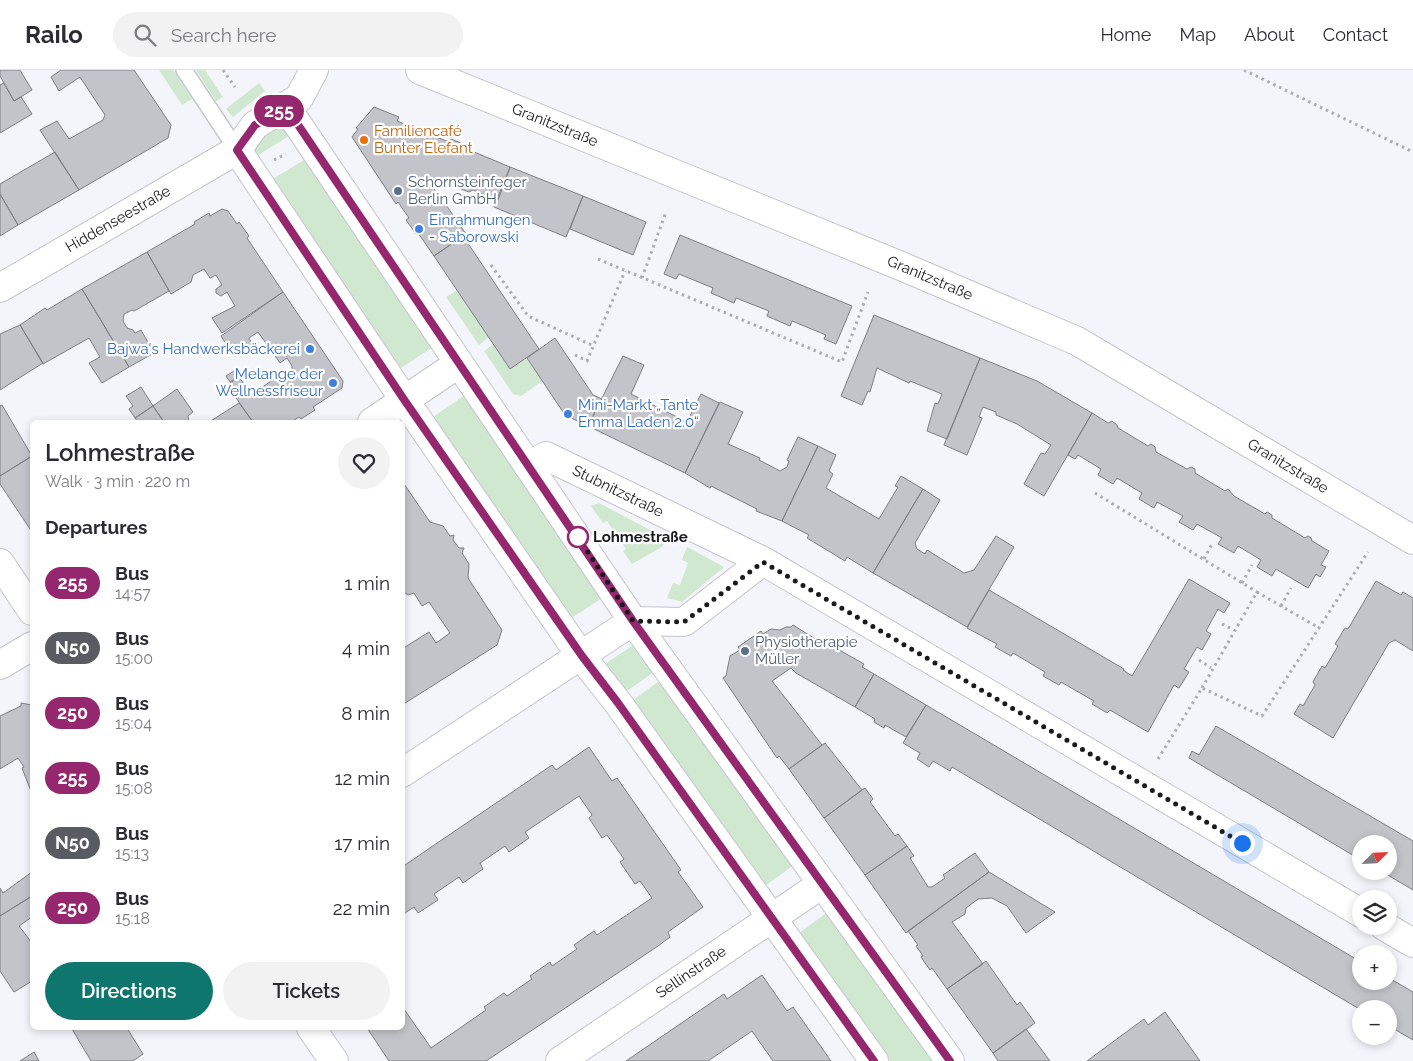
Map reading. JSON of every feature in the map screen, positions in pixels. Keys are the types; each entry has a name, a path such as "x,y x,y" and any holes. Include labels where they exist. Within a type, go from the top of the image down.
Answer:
{"street":[{"path":"314,70 299,98 255,125 237,150 405,401 582,656 618,703 874,1061"},
{"name":"Granitzstraße","path":"420,70 901,266 1077,341 1413,540"},
{"path":"286,107 633,621 950,1061"},
{"name":"Hiddenseestraße","path":"0,288 237,150"},
{"path":"375,420 458,364"},
{"name":"Stubnitzstraße","path":"528,466 546,456 763,562 1352,908"},
{"path":"405,771 633,621 684,622 763,562"},
{"path":"0,563 30,608"},
{"path":"0,665 30,647"},
{"name":"Sellinstraße","path":"560,1061 822,884"},
{"path":"1397,934 1413,943"},
{"path":"312,1030 334,1061"}],"lane":[{"path":"184,70 237,150"}],"path":[{"path":"223,70 235,87"},
{"path":"1244,70 1413,152"},
{"path":"268,164 291,151"},
{"path":"642,278 666,212"},
{"path":"598,259 842,362 868,292"},
{"path":"491,265 528,316 594,346"},
{"path":"574,355 587,361 625,271"},
{"path":"1095,493 1319,628"},
{"path":"1204,559 1213,542"},
{"path":"1202,688 1262,716 1368,552"},
{"path":"1242,583 1252,565"},
{"path":"1281,606 1291,588"},
{"path":"1158,759 1202,688 1257,592"},
{"path":"1222,624 1234,630"},
{"path":"1199,660 1212,668"}],"green space":[{"path":"159,70 173,70 192,99 182,105"},
{"path":"196,70 205,70 223,97 216,101"},
{"path":"259,83 265,91 233,117 226,109"},
{"path":"285,123 292,134 257,156 250,147 253,142"},
{"path":"309,157 436,345 401,368 271,180"},
{"path":"457,290 489,337 479,345 446,297"},
{"path":"494,344 510,369 527,358 542,381 521,396 513,394 484,351"},
{"path":"468,393 604,597 568,620 430,419"},
{"path":"599,503 665,538 666,542 662,547 632,564 623,551 626,549 607,521 603,523 591,506"},
{"path":"687,547 724,567 682,602 667,598 673,583 680,585 688,563 682,560"},
{"path":"635,644 654,672 624,693 605,664"},
{"path":"662,679 794,865 762,888 629,703"},
{"path":"828,912 934,1061 890,1061 799,933"}],"building":[{"path":"0,70 20,70 32,90 14,101 0,76"},
{"path":"61,70 134,70 171,125 168,138 79,190 40,130 57,121 69,139 103,120 105,115 80,77 59,91 51,77"},
{"path":"4,83 14,101 21,97 32,114 0,133 0,85"},
{"path":"374,107 399,117 397,121 449,142 451,139 468,146 467,149 510,167 498,200 473,190 469,192 461,189 462,186 443,179 436,179 431,183 441,202 444,202 466,234 434,256 406,220 409,218 398,202 396,204 352,137 358,129 356,128"},
{"path":"55,152 79,190 18,225 0,194 0,184"},
{"path":"510,167 583,196 566,237 494,207"},
{"path":"0,194 18,225 0,236"},
{"path":"583,196 646,222 633,255 570,229"},
{"path":"222,209 228,211 237,224 239,222 249,236 247,238 283,292 222,333 212,318 235,306 227,292 221,296 216,293 216,289 222,285 216,275 210,278 204,269 193,275 191,282 171,294 147,252 195,224 194,222 209,213 210,216"},
{"path":"680,235 852,306 836,344 824,339 826,335 792,321 790,326 767,316 769,311 736,298 734,303 711,293 713,288 679,274 676,279 664,274"},
{"path":"463,236 539,349 510,369 434,256"},
{"path":"147,252 169,291 134,311 132,310 124,314 123,321 127,328 135,333 141,330 154,353 129,367 82,289"},
{"path":"82,289 129,367 102,383 89,363 100,357 89,338 43,364 20,325 45,308 47,310"},
{"path":"283,292 343,381 342,388 313,407 315,410 301,419 299,417 294,420 252,420 227,385 239,377 254,398 263,391 261,388 292,370 292,366 287,358 280,363 258,332 249,338 252,344 234,356 221,336"},
{"path":"874,315 980,358 947,439 927,431 935,403 938,404 942,394 910,381 909,383 877,368 870,392 868,391 862,405 841,396"},
{"path":"20,325 43,363 0,390 0,334"},
{"path":"555,338 593,395 602,399 588,426 565,415 527,358"},
{"path":"623,356 644,365 631,394 687,422 701,394 719,403 685,473 588,426"},
{"path":"980,358 1037,381 1092,413 1044,496 1024,484 1041,453 1045,454 1051,445 1017,424 996,415 996,412 983,407 979,417 982,418 967,455 944,445"},
{"path":"234,371 238,377 230,382 226,376"},
{"path":"141,387 153,406 135,418 129,409 133,406 126,396"},
{"path":"177,389 193,412 188,416 189,420 163,420 153,406"},
{"path":"720,402 743,412 728,444 760,458 759,460 780,471 787,467 789,461 787,460 798,437 818,446 782,521 756,511 757,509 711,486 710,488 685,473"},
{"path":"239,403 252,420 212,420"},
{"path":"2,405 30,453 30,457 0,476 0,406"},
{"path":"153,406 163,420 136,420 135,418"},
{"path":"1092,413 1108,423 1112,421 1118,428 1148,446 1151,444 1155,447 1156,452 1187,469 1191,467 1195,469 1195,473 1225,491 1228,489 1234,496 1265,514 1267,512 1272,515 1272,518 1305,538 1308,536 1311,538 1312,541 1329,551 1321,565 1326,567 1320,577 1316,574 1308,588 1276,569 1272,576 1257,567 1261,560 1238,546 1234,553 1218,544 1222,538 1197,524 1193,530 1179,522 1183,516 1157,502 1154,508 1139,499 1142,493 1117,478 1113,484 1098,475 1101,469 1078,455 1075,459 1068,455"},
{"path":"818,446 836,455 829,471 833,474 826,488 879,519 898,487 895,486 901,476 923,489 873,573 847,557 845,561 807,538 809,535 782,521"},
{"path":"30,457 30,529 0,484 0,476"},
{"path":"405,485 430,522 443,526 450,536 454,535 453,540 459,548 464,548 462,553 469,564 468,578 502,630 497,645 405,703 405,647 429,632 436,643 450,633 429,602 422,606 414,593 408,595 405,593"},
{"path":"923,489 940,500 915,543 917,549 925,554 927,550 964,573 974,570 996,536 1014,547 967,627 873,573"},
{"path":"1189,579 1230,603 1224,613 1218,609 1206,631 1211,634 1202,650 1197,647 1184,669 1189,672 1179,688 1174,685 1148,732 1110,710 1107,713 1092,704 1094,701 1061,682 1059,685 1043,676 1045,672 1013,653 1011,656 995,647 997,644 967,628 989,590 1124,669 1132,676"},
{"path":"1376,581 1401,595 1403,592 1413,598 1413,651 1395,640 1389,643 1333,738 1294,714 1300,704 1303,706 1315,685 1313,682 1322,666 1325,668 1338,646 1335,644 1345,628 1348,629"},
{"path":"793,625 825,645 827,643 864,664 862,667 874,674 855,707 796,673 791,668 772,681 822,745 789,769 779,756 777,758 723,678 726,676 730,656 740,650 738,647 761,631 763,634 771,629 780,630"},
{"path":"874,674 926,705 906,737 885,725 884,728 874,722 875,719 855,707"},
{"path":"21,703 30,705 30,789 22,768 24,767 18,758 0,769 0,716 21,706"},
{"path":"926,705 1352,957 1352,990 1397,990 1397,983 1413,992 1413,1040 1397,1031 1397,1000 1352,1000 1352,1005 952,767 950,771 933,761 929,767 917,759 920,753 903,743"},
{"path":"1216,726 1413,841 1413,890 1396,880 1398,880 1398,835 1352,835 1352,855 1189,758 1192,751 1199,755"},
{"path":"825,743 862,790 824,818 789,769"},
{"path":"589,747 612,781 617,778 681,870 678,872 703,907 668,932 670,937 658,946 486,1061 389,1061 368,1030 405,1030 405,1010 431,1048 486,1010 484,1007 504,993 507,996 532,979 530,976 550,962 552,966 577,949 574,945 594,931 597,935 652,898 640,881 635,884 620,862 624,859 607,835 602,838 589,818 592,815 579,796 525,832 529,838 509,852 505,846 480,863 483,869 463,883 459,877 434,894 438,900 418,913 414,907 405,913 405,865 552,765 556,770"},
{"path":"865,788 873,799 870,802 895,836 898,834 907,846 865,875 824,818"},
{"path":"907,846 914,856 910,858 928,887 932,887 945,878 943,875 975,853 989,872 906,933 865,875"},
{"path":"989,872 1055,912 1026,933 1007,906 992,898 978,899 966,908 965,914 952,922 983,964 947,989 932,968 930,970 921,957 923,956 916,946 918,945 908,931"},
{"path":"30,873 30,897 0,916 0,888 3,893"},
{"path":"30,897 30,918 19,926 30,940 30,982 14,992 0,971 0,916"},
{"path":"986,961 1017,1005 1020,1002 1035,1023 993,1053 947,989"},
{"path":"762,975 787,1011 793,1007 831,1061 773,1061 752,1031 708,1061 626,1061 724,994 727,999"},
{"path":"1165,1012 1200,1061 1087,1061 1144,1019 1148,1025"},
{"path":"1026,1029 1050,1061 998,1061 993,1053"},
{"path":"73,1030 128,1030 143,1054 133,1061 91,1061"},
{"path":"34,1052 39,1061 20,1061"}],"bus line":[{"name":"255","path":"874,1061 618,703 582,656 405,401 237,150 243,139 255,125 286,107 633,621 950,1061"}],"place":[{"name":"Familiencafé Bunter Elefant","path":"364,140"},
{"name":"Schornsteinfeger Berlin GmbH","path":"398,191"},
{"name":"Einrahmungen - Saborowski","path":"419,229"},
{"name":"Bajwa's Handwerksbäckerei","path":"310,349"},
{"name":"Melange der Wellnessfriseur","path":"333,383"},
{"name":"Mini-Markt „Tante Emma Laden 2.0“","path":"568,414"},
{"name":"Lohmestraße","path":"578,537"},
{"name":"Physiotherapie Müller","path":"745,651"}],"route":[{"path":"578,537 633,621 684,622 763,562 1242,843"}]}
